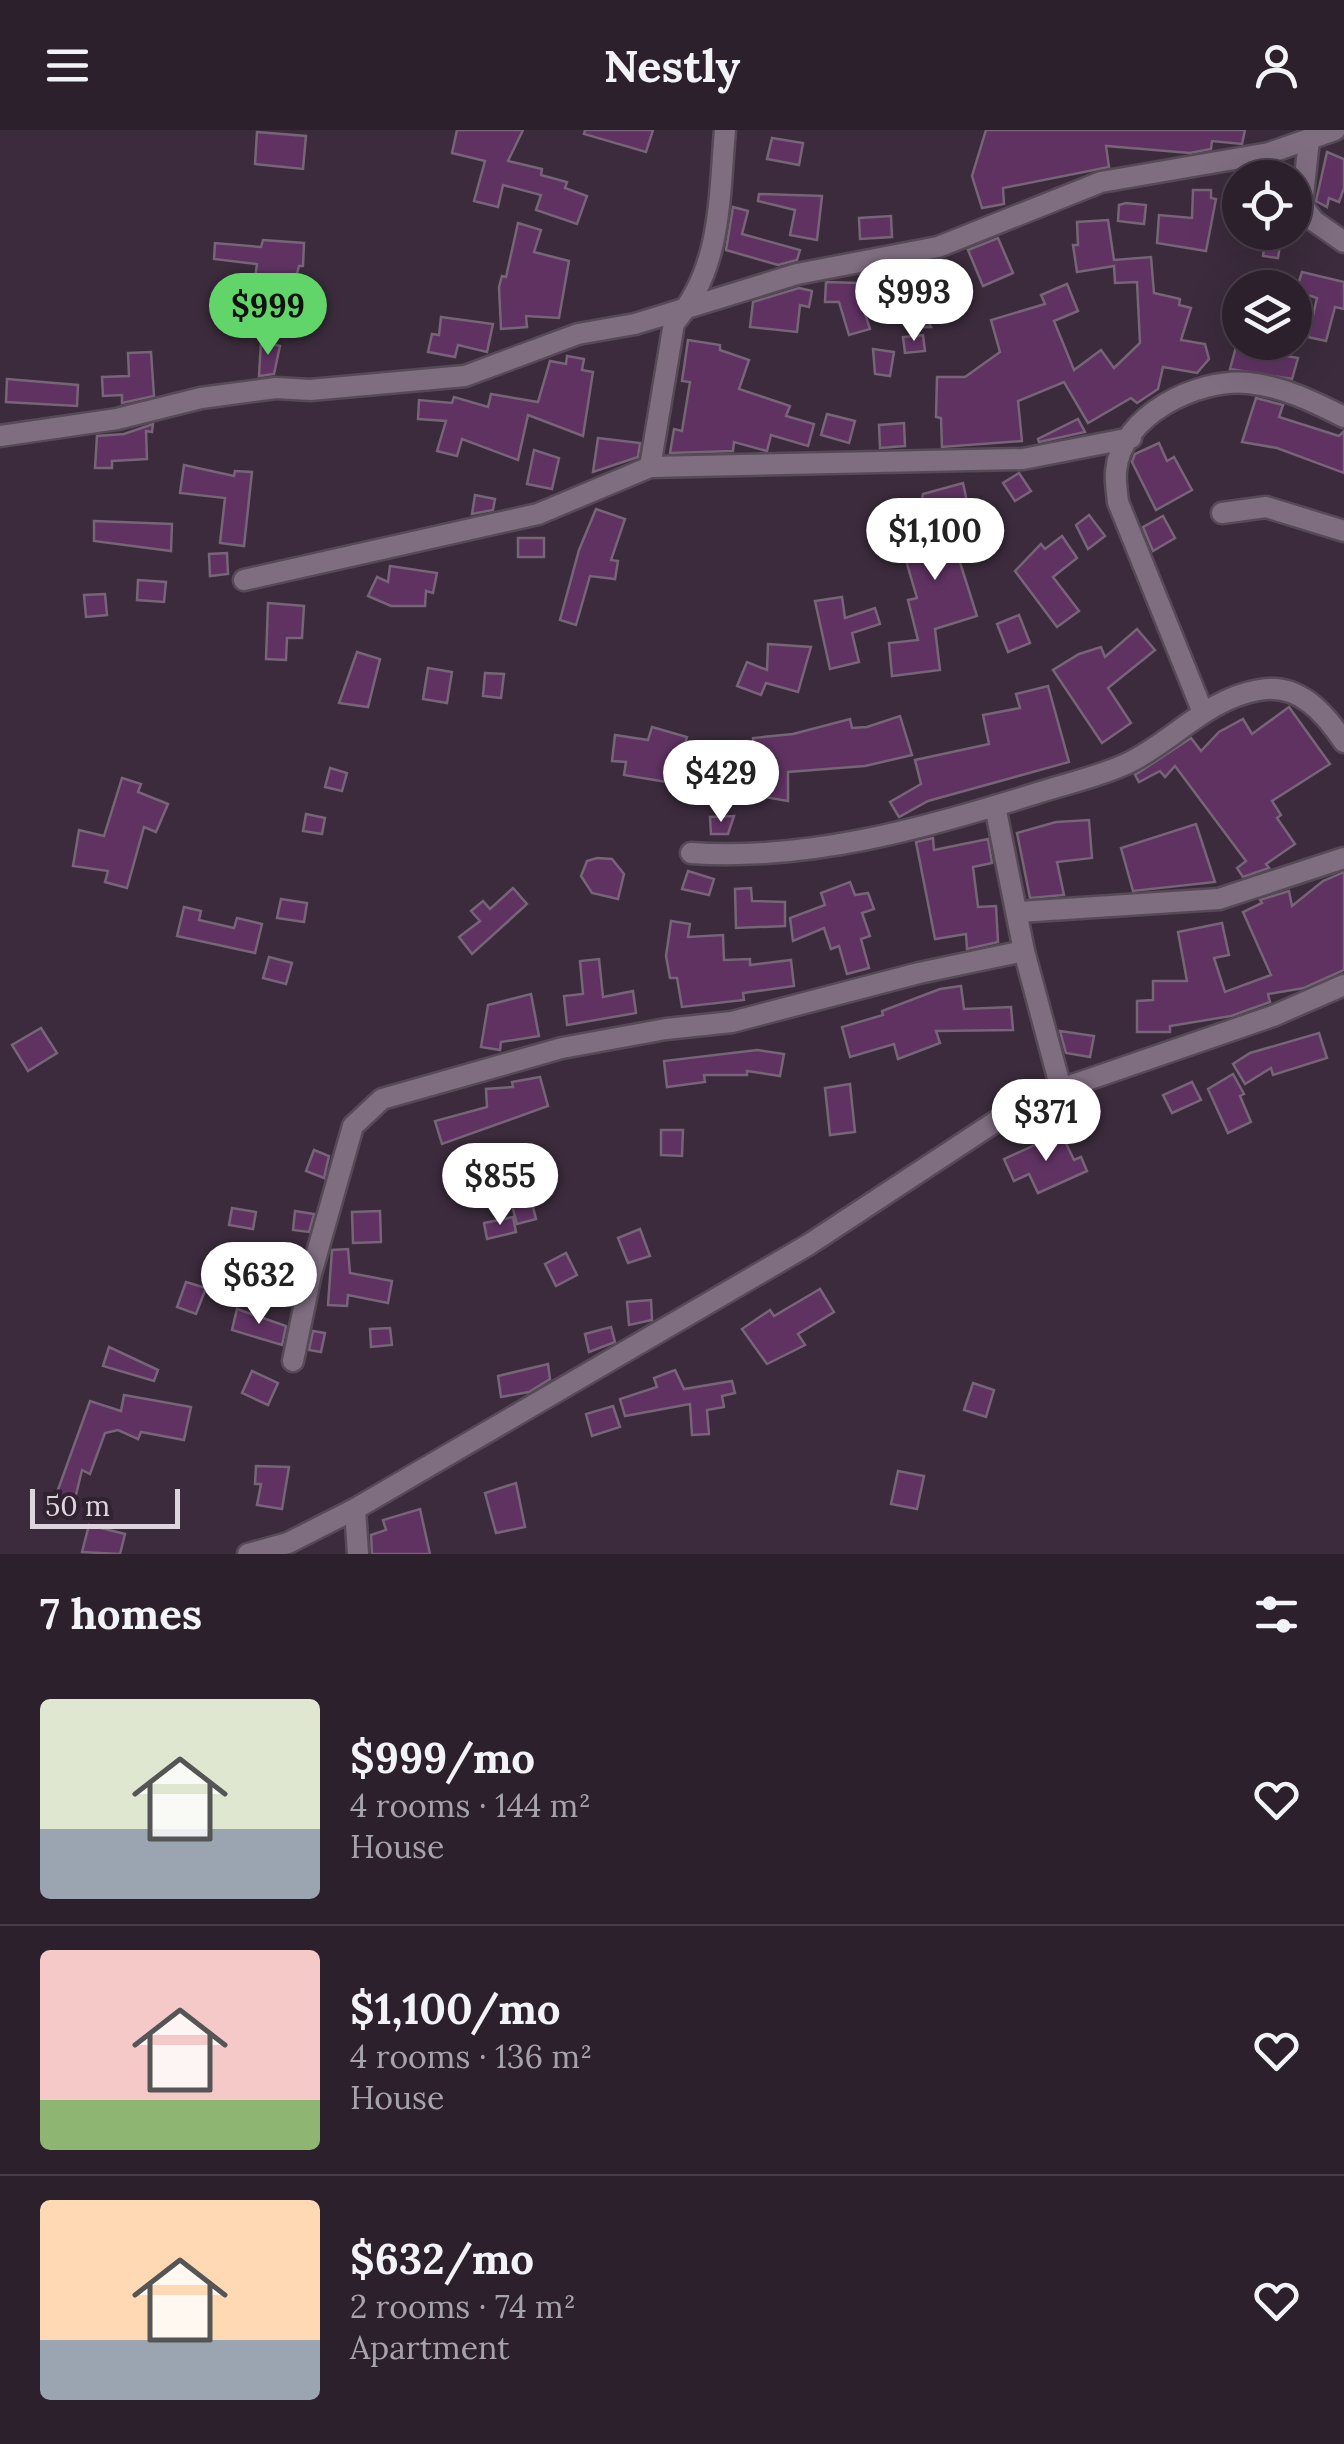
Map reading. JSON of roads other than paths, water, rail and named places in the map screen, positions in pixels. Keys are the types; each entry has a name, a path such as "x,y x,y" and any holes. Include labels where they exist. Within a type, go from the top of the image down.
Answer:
{"street":[{"path":"650,466 674,323 688,307 715,249 724,130"},
{"path":"0,436 117,419 200,398 466,376 578,334 635,324 796,274 938,246 1102,182 1270,153 1335,130"},
{"path":"1309,140 1302,206 1314,221 1344,242"},
{"path":"1202,710 1118,502 1116,468 1132,438 1159,404 1198,389 1247,382 1304,397 1344,418"},
{"path":"244,580 538,514 650,466 1023,459 1132,438"},
{"path":"1222,513 1266,507 1344,531"},
{"path":"691,853 752,857 839,846 995,806 1124,766 1156,748 1202,710 1260,689 1284,690 1307,699 1344,742"},
{"path":"995,806 1024,950 1061,1089"},
{"path":"1019,912 1219,899 1344,858"},
{"path":"293,1361 311,1274 353,1126 382,1099 562,1048 666,1029 732,1022 1024,950"},
{"path":"248,1554 288,1542 355,1510 808,1245 995,1122 1061,1089 1273,1016 1344,985"},
{"path":"355,1510 358,1554"}]}
